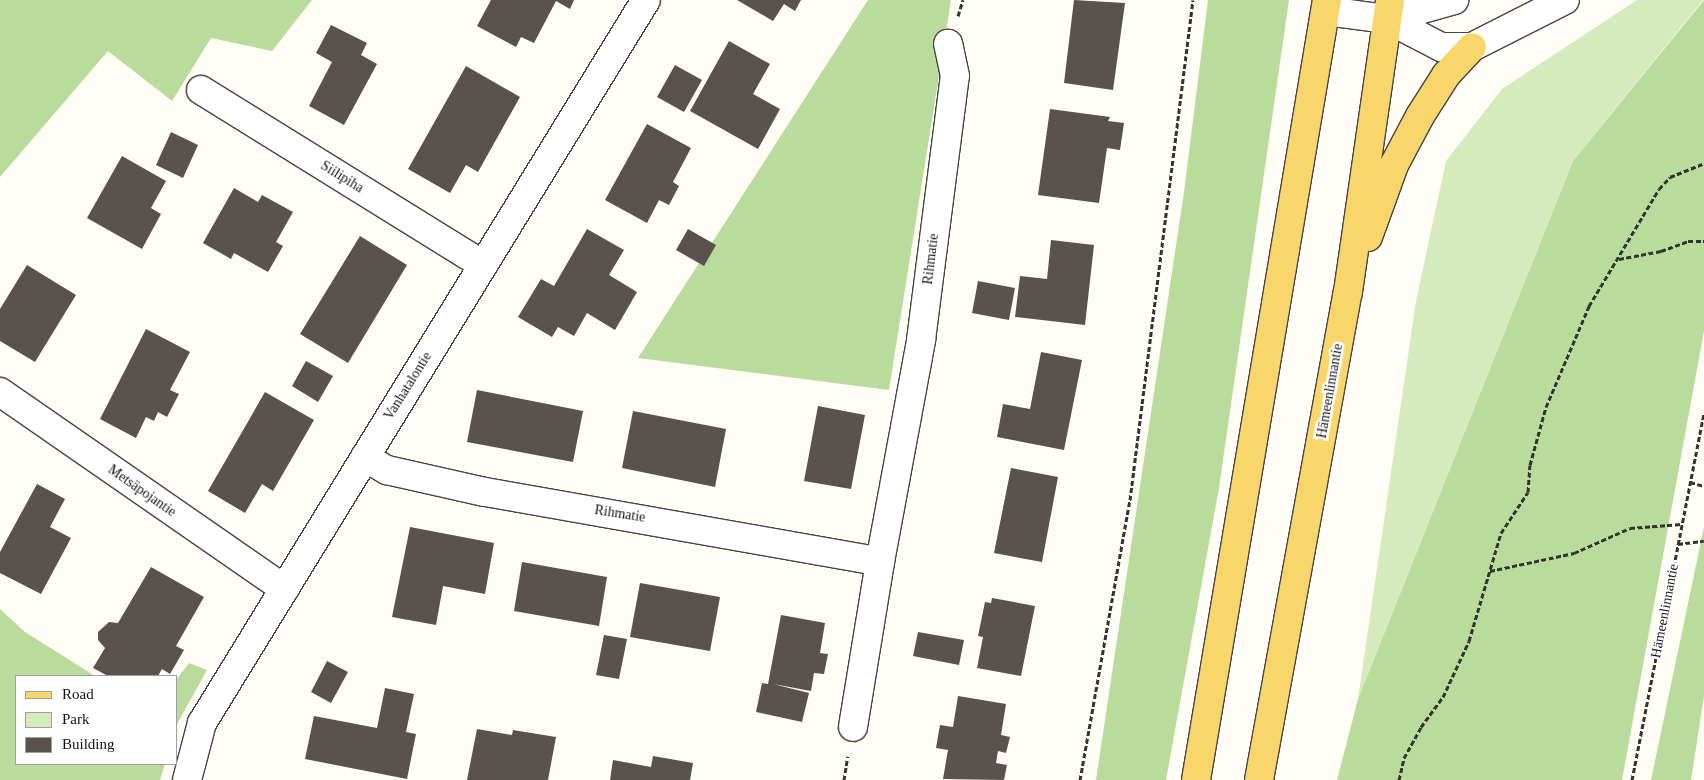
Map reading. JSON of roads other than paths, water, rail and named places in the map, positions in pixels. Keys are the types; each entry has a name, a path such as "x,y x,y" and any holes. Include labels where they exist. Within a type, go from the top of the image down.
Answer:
{"main road":[{"path":"1196,780 1326,5"},
{"name":"Hämeenlinnantie","path":"1259,780 1348,292 1388,10"},
{"path":"1348,292 1394,165 1446,75 1472,47"}],"street":[{"name":"Vanhatalontie","path":"187,780 202,723 646,0"},
{"path":"1326,5 1388,10 1454,0"},
{"path":"1388,10 1441,47 1472,47 1565,0"},
{"name":"Rihmatie","path":"853,727 880,562 921,340 955,76 948,44"},
{"name":"Siilipiha","path":"201,90 483,265"},
{"name":"Metsäpojantie","path":"0,392 285,590"},
{"name":"Rihmatie","path":"365,456 386,470 485,492 880,562"}]}
